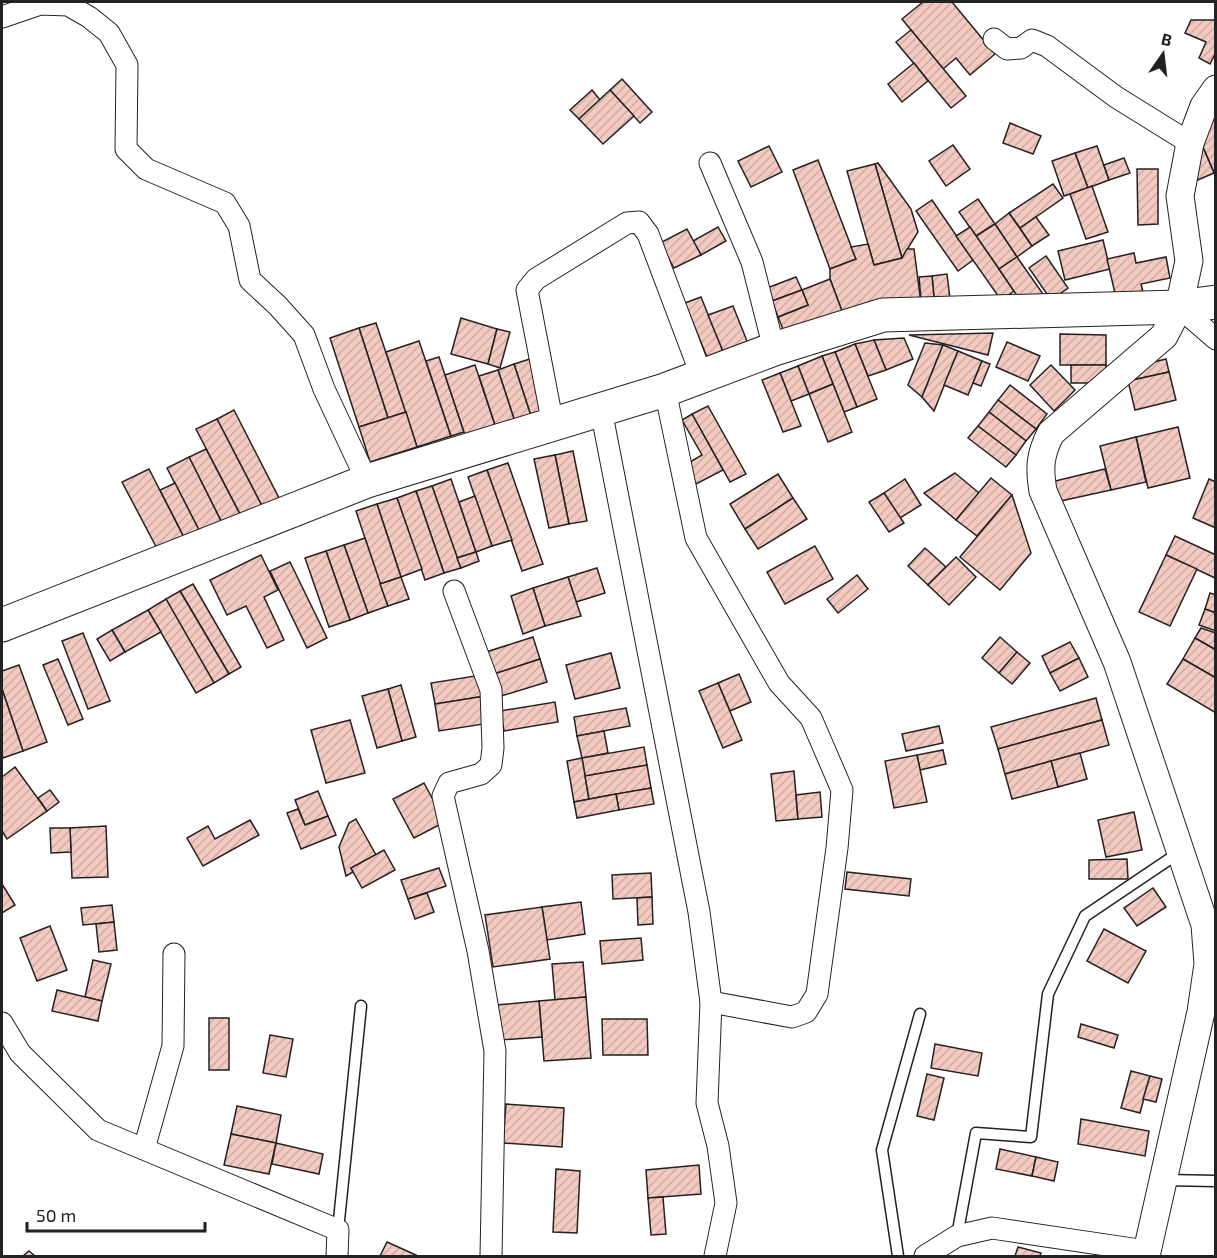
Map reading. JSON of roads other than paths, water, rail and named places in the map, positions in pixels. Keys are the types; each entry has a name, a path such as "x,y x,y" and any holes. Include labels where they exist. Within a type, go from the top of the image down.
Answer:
{"main road":[{"path":"2,625 367,482 665,390 774,349 884,315 1179,308 1215,302"}],"street":[{"path":"2,17 40,4 68,5 89,17 109,33 127,65 126,149 146,169 225,203 238,226 250,280 304,335 324,389 367,482"},
{"path":"994,39 1007,49 1021,48 1032,40 1047,46 1116,97 1190,143"},
{"path":"925,1257 957,1236 992,1228 1146,1254 1201,1012 1208,964 1205,926 1117,662 1043,491 1039,471 1041,452 1051,434 1164,336 1179,308 1186,284 1189,261 1180,196 1190,143 1204,106 1215,89"},
{"path":"710,163 752,262 774,349"},
{"path":"553,425 527,290 536,279 627,223 639,222 648,234 702,377"},
{"path":"1179,308 1215,339"},
{"path":"665,390 696,538 779,683 811,718 842,790 837,848 817,994 806,1012 792,1017 711,1002"},
{"path":"601,410 699,912 711,1002 707,1104 718,1146 726,1203 716,1257"},
{"path":"454,591 491,690 493,748 491,765 481,774 449,783 443,796 478,951 495,1051 491,1257"},
{"path":"144,1149 173,1046 174,954"},
{"path":"2,1023 20,1053 98,1130 338,1230 337,1257"}],"lane":[{"path":"957,1236 976,1132 1031,1137 1048,994 1085,916 1181,852"},
{"path":"338,1230 361,1006"},
{"path":"898,1257 882,1150 920,1014"},
{"path":"1161,1180 1215,1181"}]}
